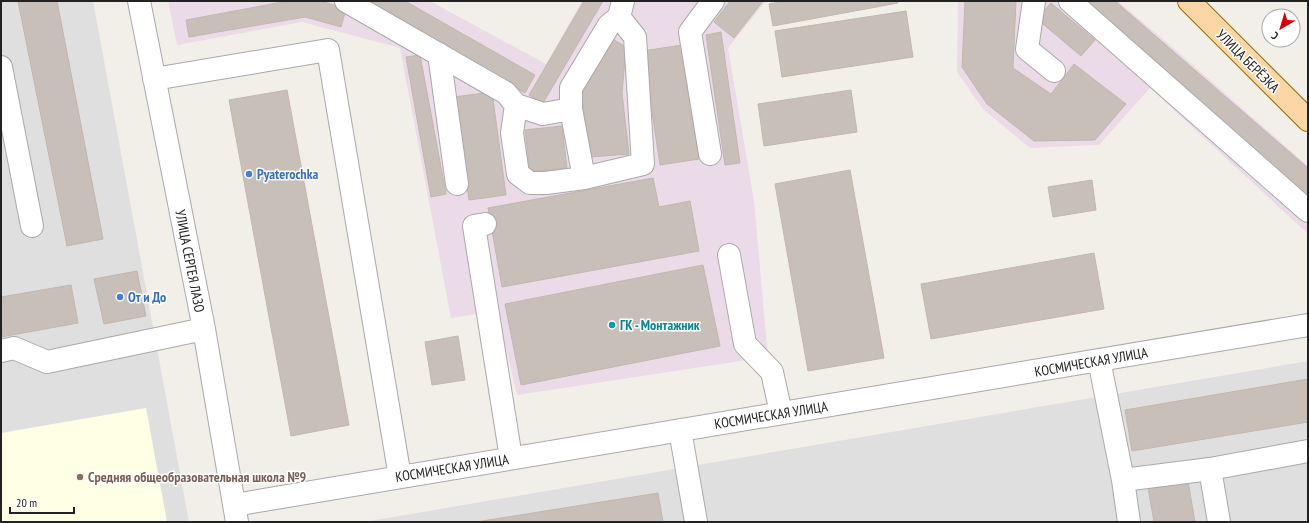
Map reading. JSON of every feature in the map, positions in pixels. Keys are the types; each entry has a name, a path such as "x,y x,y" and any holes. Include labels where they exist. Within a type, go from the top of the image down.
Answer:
{"main road":[{"name":"УЛИЦА БЕРЁЗКА","path":"1189,1 1308,120"}],"street":[{"name":"УЛИЦА СЕРГЕЯ ЛАЗО","path":"139,1 204,329 236,513"},
{"path":"346,1 506,93 516,105 543,114 571,108"},
{"path":"710,154 690,32 713,1"},
{"path":"1034,1 1027,49 1054,71"},
{"path":"1070,1 1308,210"},
{"path":"516,105 512,133 518,174 530,183 546,183 584,178 642,164 635,37 621,9 608,25 571,88 571,108 584,178"},
{"path":"154,79 328,50 400,477"},
{"path":"439,54 457,184"},
{"path":"2,73 32,226"},
{"path":"485,224 474,226 511,458"},
{"path":"729,255 745,344 772,372 781,413"},
{"name":"КОСМИЧЕСКАЯ УЛИЦА","path":"236,513 400,477 1308,325"},
{"path":"1,351 14,348 47,362 204,329"},
{"path":"1099,360 1122,480 1128,522"},
{"path":"680,430 696,522"},
{"path":"1122,480 1210,469 1308,451"},
{"path":"1210,469 1219,522"}],"shaded area":[{"path":"1,1 93,1 189,522 1,522"},
{"path":"168,1 430,1 546,64 582,1 766,1 728,48 754,201 768,357 517,395 497,311 451,318 400,48 302,22 177,45"},
{"path":"958,1 1118,1 1308,166 1308,234 1150,88 1099,145 1030,148 983,109 957,72"},
{"path":"1308,361 1308,522 364,522"},
{"name":"Средняя общеобразовательная школа №9","path":"146,408 167,522 1,522 1,433"}],"building":[{"path":"18,1 57,1 103,239 67,246"},
{"path":"288,1 321,1 346,9 341,27 305,17 189,37 186,20"},
{"path":"371,1 405,1 535,75 525,93 369,4"},
{"path":"584,1 603,1 543,103 529,95"},
{"path":"730,1 763,1 734,38 714,22"},
{"path":"783,1 897,1 898,3 773,26 769,4"},
{"path":"965,1 1016,1 1013,68 1051,94 1074,64 1126,104 1095,140 1034,141 987,104 962,67"},
{"path":"1082,1 1115,1 1308,168 1308,196"},
{"path":"1051,3 1095,40 1081,56 1037,19"},
{"path":"906,11 913,57 782,77 775,31"},
{"path":"721,32 740,163 725,165 706,35"},
{"path":"611,38 626,47 622,93 629,154 590,157 581,92"},
{"path":"682,45 699,159 660,165 643,51"},
{"path":"420,55 446,194 431,197 406,57"},
{"path":"287,90 349,425 291,436 229,100"},
{"path":"851,90 857,132 764,146 758,104"},
{"path":"492,92 506,195 469,200 454,97"},
{"path":"562,126 567,168 530,172 525,130"},
{"path":"850,170 884,358 808,371 775,184"},
{"path":"653,178 659,207 690,201 699,251 502,287 488,208"},
{"path":"1092,180 1096,210 1053,217 1048,187"},
{"path":"1094,253 1104,309 931,339 921,284"},
{"name":"ГК - Монтажник","path":"703,265 720,346 521,385 505,304"},
{"name":"От и До","path":"137,271 146,316 104,324 94,279"},
{"path":"71,285 78,323 1,337 1,297"},
{"path":"458,336 465,380 432,385 425,342"},
{"path":"1308,379 1308,422 1132,451 1125,410"},
{"path":"1188,481 1195,522 1154,522 1148,488"},
{"path":"658,493 663,522 476,522"}],"place":[{"name":"Pyaterochka","path":"249,174"},
{"name":"От и До","path":"120,297"},
{"name":"ГК - Монтажник","path":"612,325"},
{"name":"Средняя общеобразовательная школа №9","path":"80,477"}]}
